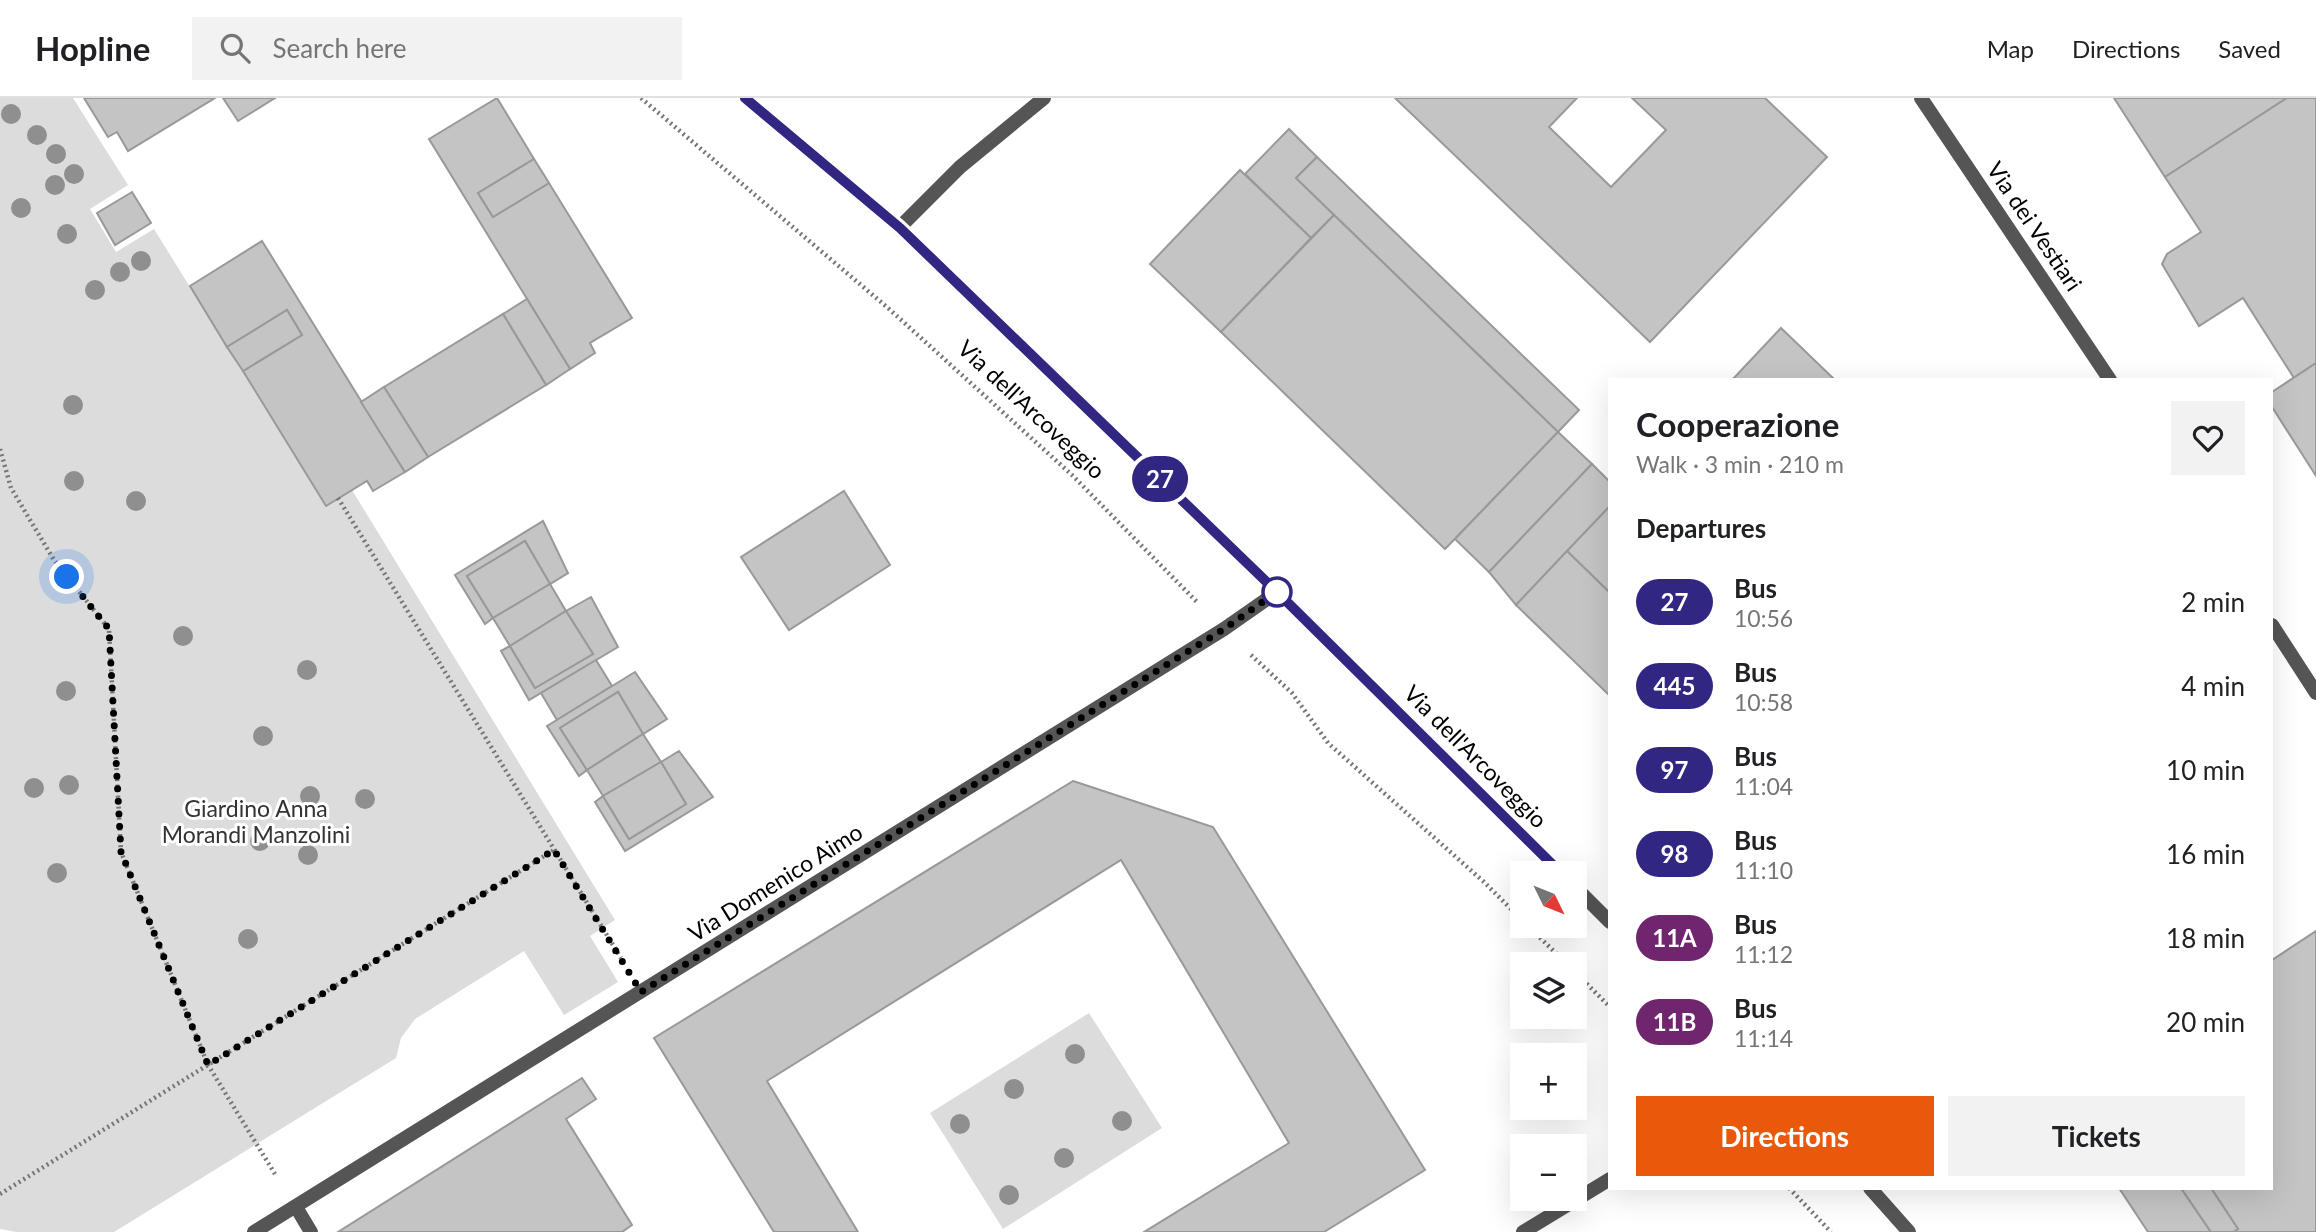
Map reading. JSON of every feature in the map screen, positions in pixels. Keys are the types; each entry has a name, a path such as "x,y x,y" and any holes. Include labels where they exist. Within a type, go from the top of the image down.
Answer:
{"street":[{"name":"Via dell'Arcoveggio","path":"745,98 900,228 1277,592 1549,861"},
{"path":"900,228 960,166 1044,98"},
{"name":"Via dei Vestiari","path":"1921,98 2109,378"},
{"name":"Via Domenico Aimo","path":"254,1232 1224,629 1277,592"},
{"path":"2273,627 2316,693"},
{"path":"1587,899 1608,920"},
{"path":"1523,1232 1608,1180"},
{"path":"1872,1190 1909,1232"},
{"path":"296,1207 311,1232"}],"path":[{"name":"Via dell'Arcoveggio","path":"641,98 888,308 1051,456 1292,694 1328,743 1510,908"},
{"path":"0,449 11,488 54,560 109,629 121,852 208,1065 296,1207"},
{"path":"338,498 641,992"},
{"path":"0,1194 554,850"},
{"path":"1540,938 1555,952"},
{"path":"1587,984 1608,1005"},
{"path":"1791,1190 1831,1232"}],"green space":[{"name":"Giardino Anna Morandi Manzolini","path":"0,98 73,98 128,185 90,209 116,252 154,229 326,506 352,490 615,920 590,936 618,982 564,1015 524,951 415,1019 401,1038 396,1058 114,1232 16,1232 0,1229"},
{"path":"1089,1013 1162,1128 1003,1229 930,1113"}],"building":[{"path":"84,98 215,98 128,151 117,132 108,137"},
{"path":"223,98 275,98 238,121"},
{"path":"497,98 534,159 478,193 493,217 549,183 632,318 590,343 595,353 570,369 429,139"},
{"path":"1395,98 1577,98 1549,127 1611,187 1666,130 1632,98 1765,98 1827,157 1650,342"},
{"path":"2114,98 2287,98 2165,177"},
{"path":"2287,98 2316,98 2316,363 2294,378 2243,298 2199,326 2162,264 2167,254 2201,232 2165,177"},
{"path":"1289,129 1317,157 1296,178 1334,215 1311,238 1245,174"},
{"path":"1317,157 1579,410 1558,432 1296,178"},
{"path":"534,159 549,183 493,217 478,193"},
{"path":"1240,170 1311,238 1221,332 1150,264"},
{"path":"132,192 151,223 115,245 97,213"},
{"path":"1334,215 1558,432 1445,549 1221,332"},
{"path":"262,241 405,472 373,491 367,481 326,506 243,371 302,335 287,310 227,347 190,286"},
{"path":"527,299 570,369 546,385 503,314"},
{"path":"287,310 302,335 243,371 227,347"},
{"path":"503,314 546,385 428,457 384,387"},
{"path":"1781,328 1833,378 1734,378"},
{"path":"2316,363 2316,476 2273,409 2273,391"},
{"path":"384,387 428,457 405,472 361,402"},
{"path":"1558,432 1592,464 1489,572 1455,539"},
{"path":"1592,464 1608,480 1608,508 1516,605 1489,572"},
{"path":"844,491 890,565 789,630 741,557"},
{"path":"1608,508 1608,591 1567,551"},
{"path":"543,521 568,573 550,584 525,541 467,576 493,618 485,624 455,575"},
{"path":"525,541 550,584 493,618 467,576"},
{"path":"1567,551 1608,591 1608,694 1516,605"},
{"path":"550,584 566,611 510,646 493,618"},
{"path":"591,597 618,647 529,700 501,651 510,646 535,688 593,654 566,611"},
{"path":"566,611 593,654 535,688 510,646"},
{"path":"596,660 612,686 557,720 541,693"},
{"path":"635,672 667,719 643,734 618,692 560,728 587,770 579,776 547,726"},
{"path":"618,692 643,734 587,770 560,728"},
{"path":"643,734 661,762 603,796 587,770"},
{"path":"679,751 713,797 625,851 595,802 603,796 629,839 686,804 661,762"},
{"path":"661,762 686,804 629,839 603,796"},
{"path":"1073,781 1213,827 1425,1170 1324,1232 1144,1232 1289,1143 1121,860 767,1081 858,1232 774,1232 654,1038"},
{"path":"2316,931 2316,1232 2233,1232 2238,1229 2212,1190 2273,1190 2273,959"},
{"path":"582,1078 596,1099 566,1119 632,1225 622,1232 338,1232"},
{"path":"2120,1190 2182,1190 2211,1232 2148,1232"},
{"path":"2182,1190 2212,1190 2238,1229 2233,1232 2211,1232"}],"bus line":[{"name":"27","path":"745,98 900,228 1277,592 1549,861"}],"route":[{"path":"67,577 109,629 121,852 208,1065 554,850 641,992 1224,629 1277,592"}]}
